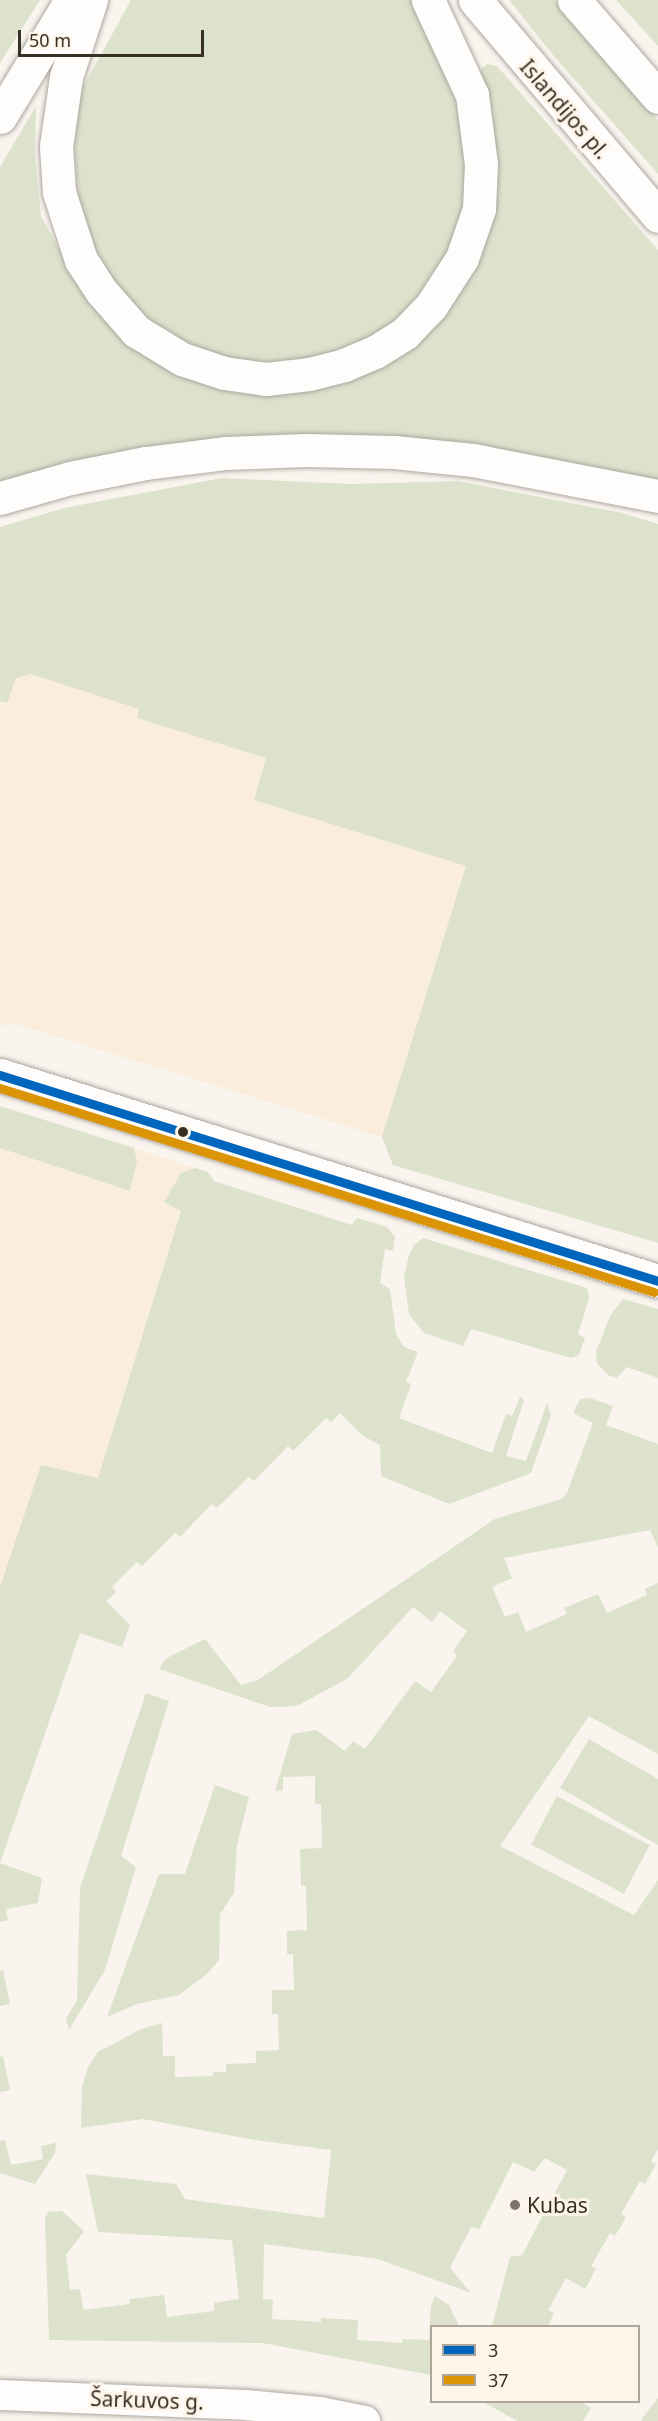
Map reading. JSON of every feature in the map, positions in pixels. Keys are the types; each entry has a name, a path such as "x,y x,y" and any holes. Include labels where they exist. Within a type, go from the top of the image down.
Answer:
{"main road":[{"path":"0,117 71,0"},
{"path":"91,0 66,77 56,146 59,192 81,260 102,292 136,331 182,359 224,373 266,379 309,374 344,365 375,352 405,333 431,306 462,258 479,209 481,164 472,95 428,0"},
{"name":"Islandijos pl.","path":"475,0 658,216"},
{"path":"574,0 658,97"},
{"path":"0,498 70,478 146,463 226,453 306,450 394,452 473,460 658,496"},
{"path":"0,1075 658,1281"}],"street":[{"name":"Šarkuvos g.","path":"0,2395 246,2405 320,2412 364,2421"}],"shaded area":[{"path":"32,674 140,709 137,718 267,758 254,800 466,866 406,1061 393,1165 382,1137 13,1023 0,1026 0,701 7,702 16,678"},
{"path":"0,1106 195,1168 181,1173 164,1203 181,1210 98,1478 41,1465 0,1587"}],"green space":[{"path":"0,0 40,0 0,63"},
{"path":"131,0 413,0 452,76 465,130 464,223 425,292 394,321 352,350 306,364 247,366 186,349 143,321 88,245 79,207 75,151 77,115 83,87"},
{"path":"509,0 554,0 658,120 658,174 553,55"},
{"path":"616,0 658,0 658,46"},
{"path":"487,64 497,66 658,250 658,483 427,441 0,483 0,167 36,106 35,154 41,216 78,284 130,342 303,387 458,292 481,69"},
{"path":"222,478 350,484 458,481 622,513 658,524 658,1243 393,1165 382,1137 466,866 254,800 266,758 137,718 139,709 31,674 16,678 7,703 0,701 0,527 64,508"},
{"path":"0,1106 134,1148 137,1161 130,1191 0,1148"},
{"path":"195,1168 208,1172 214,1181 352,1225 357,1218 387,1227 395,1237 393,1251 385,1249 380,1283 390,1289 396,1334 404,1347 418,1352 406,1382 411,1384 399,1418 492,1453 506,1414 512,1416 520,1397 524,1400 506,1456 526,1461 547,1403 551,1415 531,1473 449,1504 381,1476 380,1445 363,1436 340,1413 331,1422 326,1418 293,1451 288,1446 254,1481 249,1477 217,1508 212,1504 180,1537 175,1533 142,1566 137,1562 112,1587 116,1592 106,1601 130,1625 122,1647 80,1633 0,1863 0,1587 41,1465 98,1478 181,1211 164,1202 181,1173"},
{"path":"423,1238 587,1288 589,1298 578,1334 585,1338 579,1355 571,1358 471,1329 463,1346 424,1333 409,1314 404,1277 409,1255 414,1245"},
{"path":"623,1299 658,1309 658,1378 627,1367 616,1378 608,1375 597,1363 596,1352 610,1316"},
{"path":"590,1398 613,1406 606,1425 658,1444 658,1548 650,1530 504,1558 512,1578 492,1587 505,1617 518,1612 526,1632 567,1614 564,1608 598,1594 607,1613 647,1595 645,1589 658,1583 658,1754 589,1716 500,1846 634,1915 658,1880 658,2149 651,2161 656,2164 645,2184 640,2181 621,2214 626,2217 615,2236 610,2233 591,2266 596,2269 585,2289 566,2278 548,2310 554,2313 548,2325 492,2325 510,2257 522,2255 567,2170 545,2158 534,2172 513,2162 479,2229 471,2227 450,2268 471,2293 378,2259 264,2244 263,2299 273,2300 272,2319 321,2322 321,2318 358,2320 357,2340 402,2343 403,2339 429,2340 431,2306 435,2296 449,2305 459,2325 430,2325 430,2375 263,2343 49,2340 45,2219 48,2212 62,2211 84,2231 66,2255 70,2290 80,2289 83,2310 130,2304 130,2299 164,2295 167,2317 214,2311 214,2303 239,2299 232,2240 98,2232 86,2174 176,2184 185,2199 324,2218 331,2150 249,2139 143,2119 81,2128 82,2087 88,2067 98,2052 141,2029 162,2023 163,2056 175,2056 175,2077 213,2076 213,2072 226,2072 226,2064 256,2063 256,2051 279,2050 278,2014 272,2014 272,1990 294,1990 293,1954 287,1954 287,1931 307,1930 306,1886 301,1886 300,1849 322,1848 321,1804 315,1804 315,1776 283,1777 283,1790 275,1791 292,1734 316,1730 345,1751 353,1741 365,1749 415,1681 431,1692 457,1656 453,1651 467,1631 440,1611 432,1622 413,1607 348,1678 297,1706 270,1707 159,1669 165,1659 205,1639 241,1685 258,1680 495,1519 562,1499 567,1493 593,1423 573,1413 580,1399"},
{"path":"146,1693 169,1701 121,1856 136,1867 105,1970 69,2030 66,2018 77,2001 80,1888"},
{"path":"589,1739 658,1779 658,1845 560,1788"},
{"path":"215,1785 249,1797 237,1845 234,1893 220,1914 219,1960 208,1973 179,1995 137,2004 107,2017 159,1874 185,1874"},
{"path":"557,1796 650,1845 624,1894 531,1845"},
{"path":"0,1863 42,1878 38,1903 6,1909 8,1920 0,1922"},
{"path":"3,1970 10,2004 0,2006 0,1971"},
{"path":"3,2056 10,2090 0,2092 0,2057"},
{"path":"5,2140 11,2165 43,2159 41,2146 56,2143 55,2153 35,2184 0,2173 0,2141"},
{"path":"658,2398 658,2421 641,2421 643,2417"},
{"path":"485,2403 583,2403 591,2408 583,2421 517,2421"}],"transit line":[{"name":"3","path":"0,1075 658,1281"},
{"name":"37","path":"0,1088 654,1292"}],"place":[{"name":"Kubas","path":"515,2205"}]}
